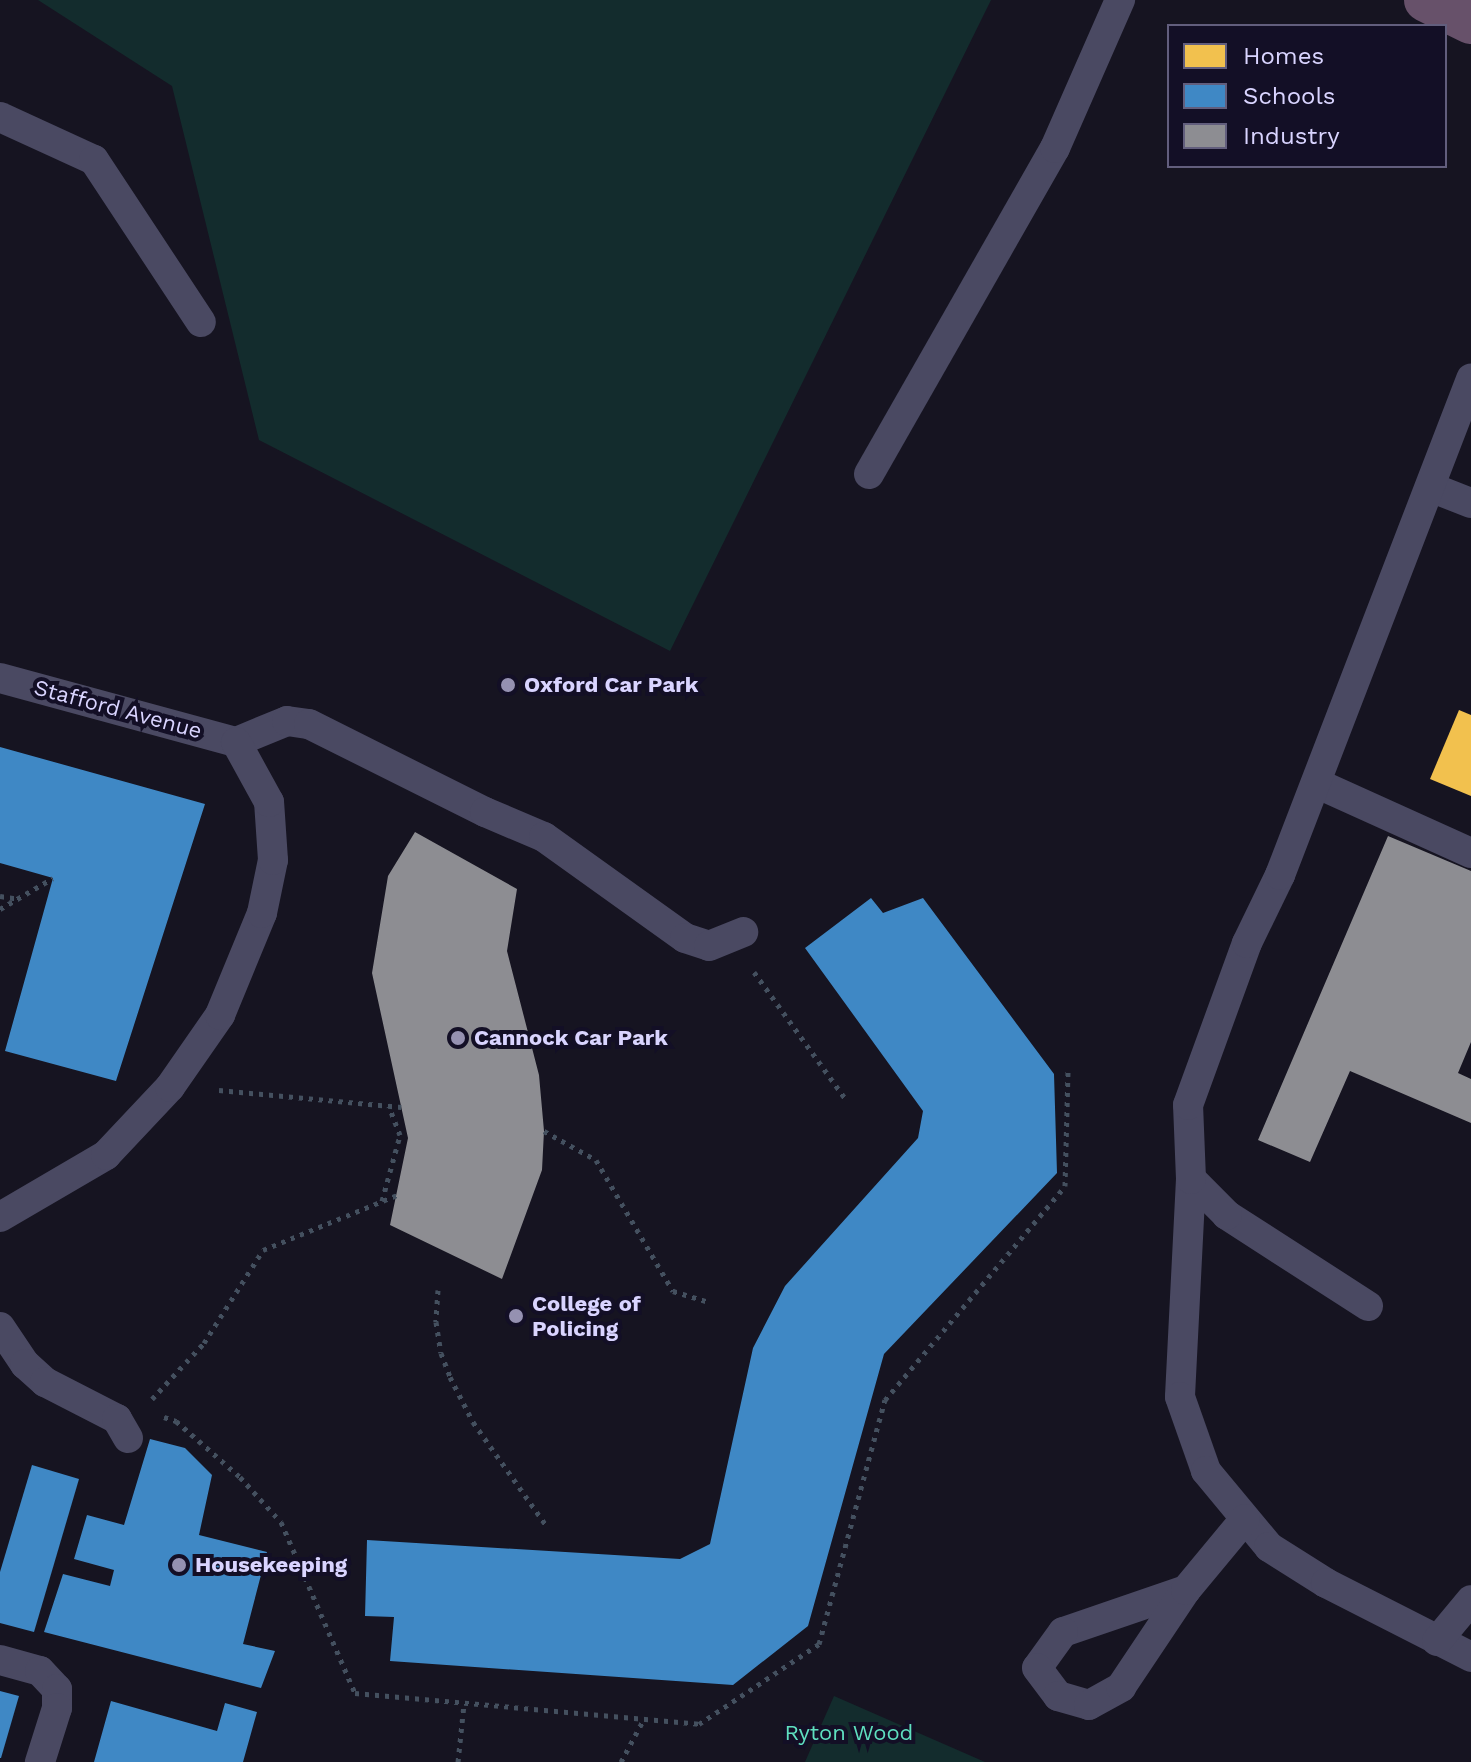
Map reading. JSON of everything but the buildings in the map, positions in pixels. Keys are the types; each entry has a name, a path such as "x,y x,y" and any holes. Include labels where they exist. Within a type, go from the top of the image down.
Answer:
{"highway":[{"path":"1426,0 1471,22"}],"lane":[{"path":"869,474 1055,148 1120,0"},
{"path":"0,117 94,160 201,322"},
{"path":"1471,379 1280,875 1247,943 1188,1105 1191,1179 1180,1397 1206,1471 1269,1547 1326,1583 1471,1657"},
{"path":"1430,487 1471,503"},
{"name":"Stafford Avenue","path":"0,678 236,742"},
{"path":"0,1217 106,1155 170,1087 220,1015 240,973 262,913 273,860 269,802 236,742 287,721 309,724 485,812 544,837 685,938 709,946 736,934"},
{"path":"1316,783 1471,853"},
{"path":"1191,1179 1227,1215 1368,1306"},
{"path":"0,1327 25,1364 45,1382 117,1419 128,1438"},
{"path":"1186,1590 1063,1632 1037,1668 1058,1696 1089,1705 1121,1687 1186,1590 1245,1519"},
{"path":"1437,1641 1471,1600"},
{"path":"0,1660 40,1671 57,1689 57,1708 40,1762"}],"path":[{"path":"0,909 53,878"},
{"path":"0,896 18,899"},
{"path":"736,934 847,1101"},
{"path":"94,1405 142,1410 176,1421 240,1477 281,1522 355,1693 699,1724 819,1644 885,1400 1065,1186 1068,1070"},
{"path":"170,1087 401,1107"},
{"path":"382,1201 400,1135 389,1105"},
{"path":"544,1131 596,1160 673,1291 709,1302"},
{"path":"142,1410 204,1343 263,1250 397,1195"},
{"path":"438,1290 436,1322 441,1353 450,1377 473,1422 546,1525"},
{"path":"458,1762 464,1704"},
{"path":"621,1762 644,1719"}],"green space":[{"path":"38,0 991,0 670,651 259,440 172,86"},
{"name":"Ryton Wood","path":"834,1696 985,1762 805,1762"}],"place":[{"name":"Oxford Car Park","path":"508,685"},
{"name":"Cannock Car Park","path":"458,1038"},
{"name":"College of Policing","path":"516,1316"},
{"name":"Housekeeping","path":"179,1565"}]}
